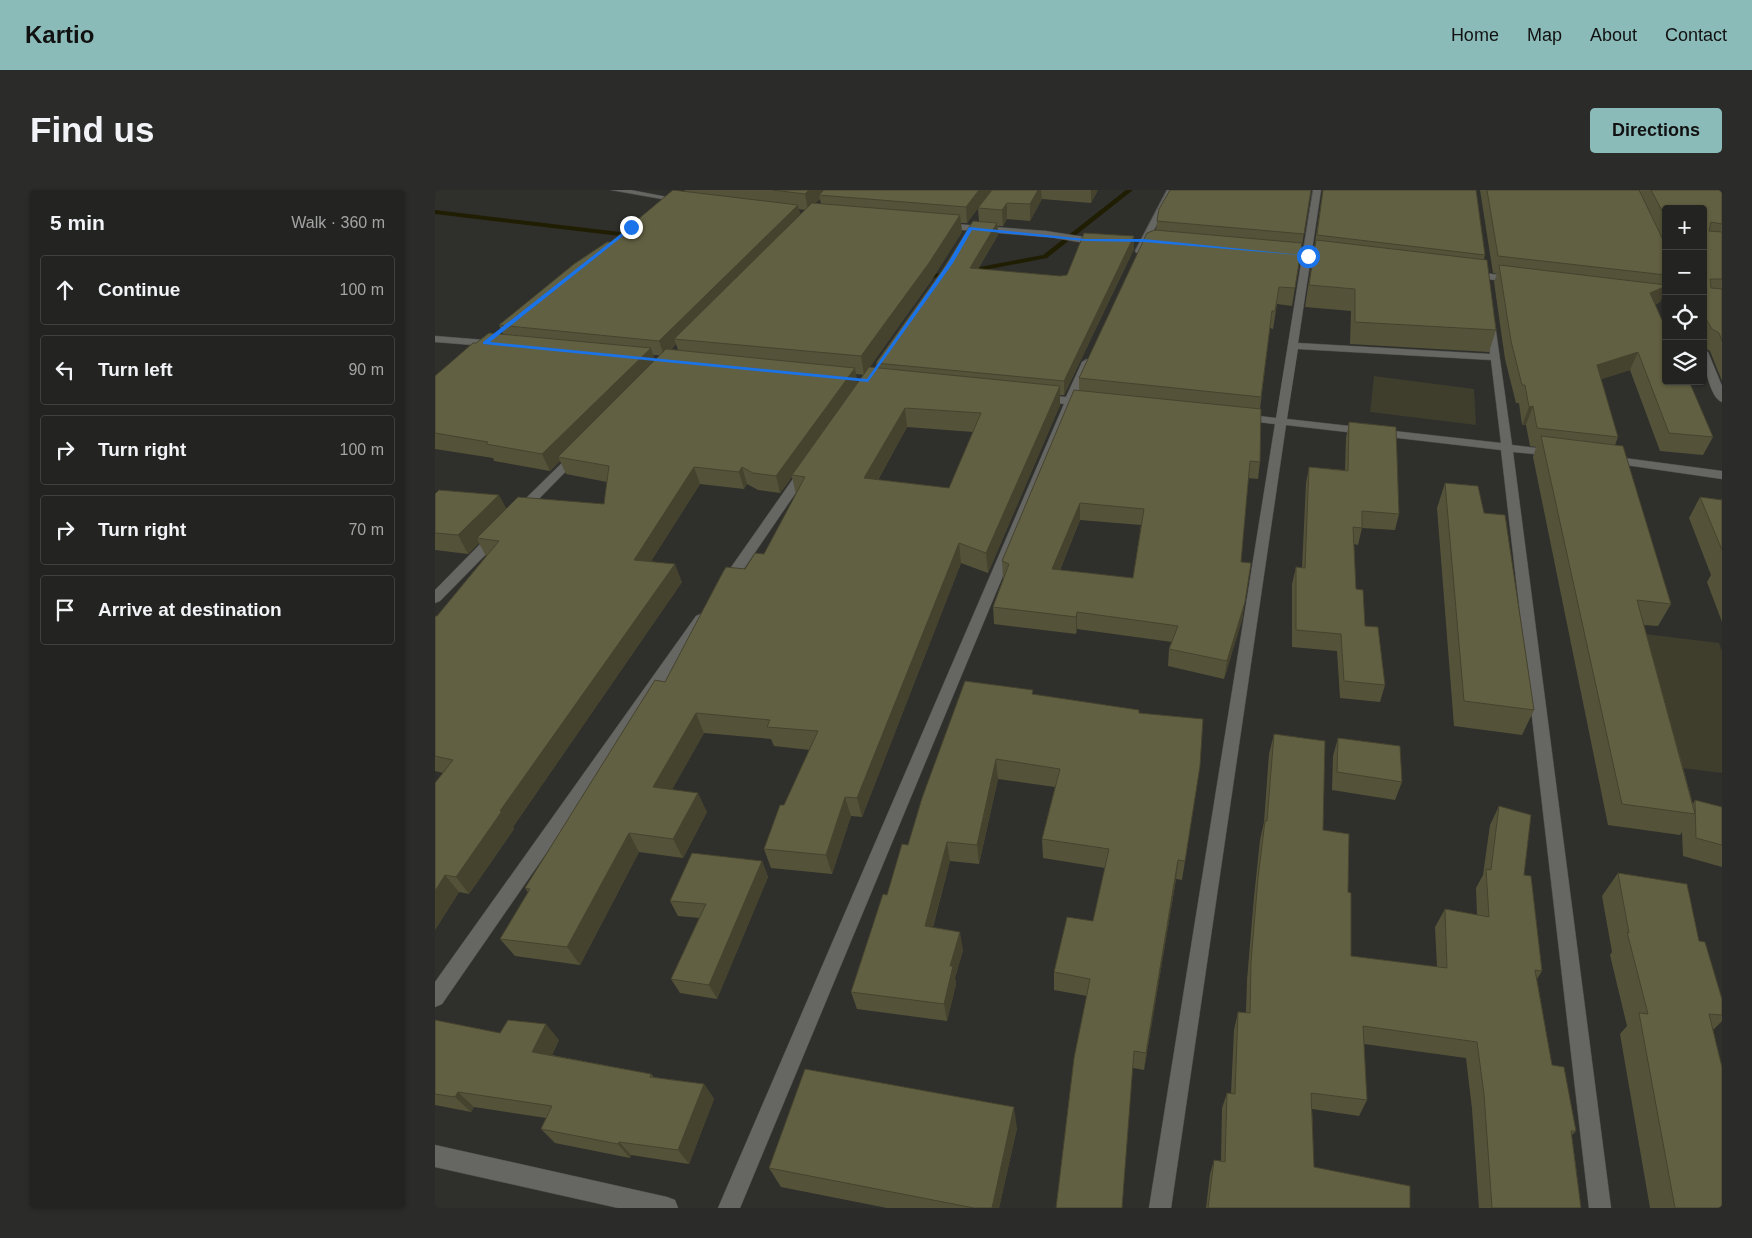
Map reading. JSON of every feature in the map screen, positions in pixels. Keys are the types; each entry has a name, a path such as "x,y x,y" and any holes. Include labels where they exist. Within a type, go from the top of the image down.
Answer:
{"street":[{"path":"615,190 670,199"},
{"path":"1132,267 1171,190"},
{"path":"1160,1208 1317,190"},
{"path":"931,225 1046,234 1090,240"},
{"path":"1484,257 1601,1208"},
{"path":"1456,273 1524,281"},
{"path":"435,339 491,342 471,355"},
{"path":"1293,346 1496,358"},
{"path":"729,1208 1069,401 1094,347"},
{"path":"1707,361 1721,394"},
{"path":"1031,397 1098,403"},
{"path":"1233,417 1565,454"},
{"path":"435,598 585,445"},
{"path":"435,998 817,454"},
{"path":"1595,458 1722,475"},
{"path":"435,1156 667,1208"}],"shaded area":[{"path":"1374,376 1474,389 1476,425 1370,412"},
{"path":"1637,633 1719,643 1722,651 1722,773 1673,767"}],"building":[{"path":"673,190 798,205 659,341 499,325 574,264 607,242 611,242"},
{"path":"773,190 809,190 805,194"},
{"path":"824,190 979,190 966,207 819,195"},
{"path":"992,190 1038,190 1030,204 1007,203 1002,210 978,208"},
{"path":"1170,190 1311,190 1304,234 1157,221 1159,209"},
{"path":"1323,190 1476,190 1485,255 1317,235"},
{"path":"1487,190 1639,190 1662,238 1662,275 1498,256"},
{"path":"1651,190 1722,190 1722,224 1711,222 1709,231 1722,232 1722,279 1710,279 1711,288 1722,289 1722,341 1719,333 1712,329 1707,321 1707,205 1662,205 1662,211"},
{"path":"812,203 960,215 929,263 861,356 674,339"},
{"path":"973,221 997,223 970,268 1060,276 1067,275 1084,233 1134,236 1064,381 876,363 943,269"},
{"path":"1155,230 1302,243 1295,288 1279,287 1275,311 1272,311 1261,397 1079,378 1147,233"},
{"path":"1316,240 1487,260 1496,330 1355,322 1355,289 1309,285"},
{"path":"1499,265 1662,285 1662,288 1650,293 1662,320 1662,385 1691,385 1713,437 1669,433 1638,352 1597,365 1618,437 1537,428 1533,406 1529,407 1525,385 1522,385 1511,341"},
{"path":"489,333 651,348 542,454 435,433 435,376 473,343 476,343"},
{"path":"666,349 855,368 776,476 753,473 742,467 739,472 694,467 634,560 675,564 500,811 502,811 456,877 445,875 435,891 435,783 453,760 435,756 435,616 437,616 499,541 477,538 518,497 604,504 609,466 558,457"},
{"path":"869,367 1060,386 986,553 959,543 857,798 845,797 826,855 764,849 780,805 784,805 818,731 767,727 770,720 696,713 653,787 698,793 673,839 629,833 567,947 500,939 530,889 525,888 655,680 665,682 726,567 745,569 755,553 764,554 805,477 792,475","holes":["905,408 981,413 949,488 864,478"]},
{"path":"1074,390 1261,409 1260,462 1250,461 1241,562 1251,563 1245,602 1227,661 1169,649 1178,626 1077,612 1076,617 993,607 1009,564 1002,561","holes":["1080,503 1144,509 1133,578 1052,569"]},
{"path":"1349,422 1396,427 1399,514 1362,511 1362,528 1353,527 1356,589 1363,590 1365,626 1378,627 1385,685 1344,681 1341,634 1296,630 1296,567 1305,568 1309,467 1348,471"},
{"path":"1541,436 1623,446 1671,604 1637,600 1695,814 1622,804"},
{"path":"1445,483 1478,486 1484,513 1505,515 1534,710 1464,701"},
{"path":"439,490 499,495 458,535 435,533 435,494"},
{"path":"1700,497 1722,500 1722,550"},
{"path":"965,681 1033,690 1032,694 1139,710 1139,713 1203,719 1200,766 1185,861 1178,860 1146,1053 1134,1051 1122,1208 1056,1208 1074,1058 1090,979 1054,972 1067,917 1093,921 1109,849 1042,839 1060,769 996,759 977,845 947,842 925,926 960,932 950,966 953,966 944,1004 851,992 883,894 887,895 902,844 908,845 922,798"},
{"path":"1274,734 1325,741 1323,830 1349,834 1348,892 1351,893 1351,956 1447,968 1445,909 1489,917 1486,869 1491,870 1499,806 1531,815 1524,875 1531,876 1542,971 1535,970 1552,1065 1564,1067 1576,1131 1571,1131 1581,1208 1492,1208 1484,1094 1477,1042 1363,1026 1367,1100 1311,1093 1314,1167 1410,1186 1410,1208 1208,1208 1214,1160 1225,1162 1227,1093 1235,1094 1238,1012 1250,1013 1251,962 1258,878 1265,821 1267,821"},
{"path":"1338,738 1400,746 1402,782 1337,772"},
{"path":"1695,800 1722,807 1722,845 1696,838"},
{"path":"692,853 762,861 709,985 671,979 706,904 670,901"},
{"path":"1618,873 1687,884 1699,941 1705,942 1722,999 1722,1015 1709,1014 1722,1067 1722,1208 1675,1208 1639,1013 1648,1014 1627,932 1629,933"},
{"path":"435,1020 500,1033 508,1020 546,1024 532,1052 651,1074 650,1077 704,1084 678,1150 619,1142 618,1144 541,1129 552,1106 458,1092 455,1097 435,1094"},
{"path":"805,1069 1014,1107 992,1208 974,1208 769,1168"}],"waterway":[{"path":"920,277 953,274 1045,257 1130,190"},
{"path":"435,212 637,236"}],"route":[{"path":"631,227 485,343 868,381 950,263 971,228 1046,234 1085,240 1144,241 1308,256"}]}
